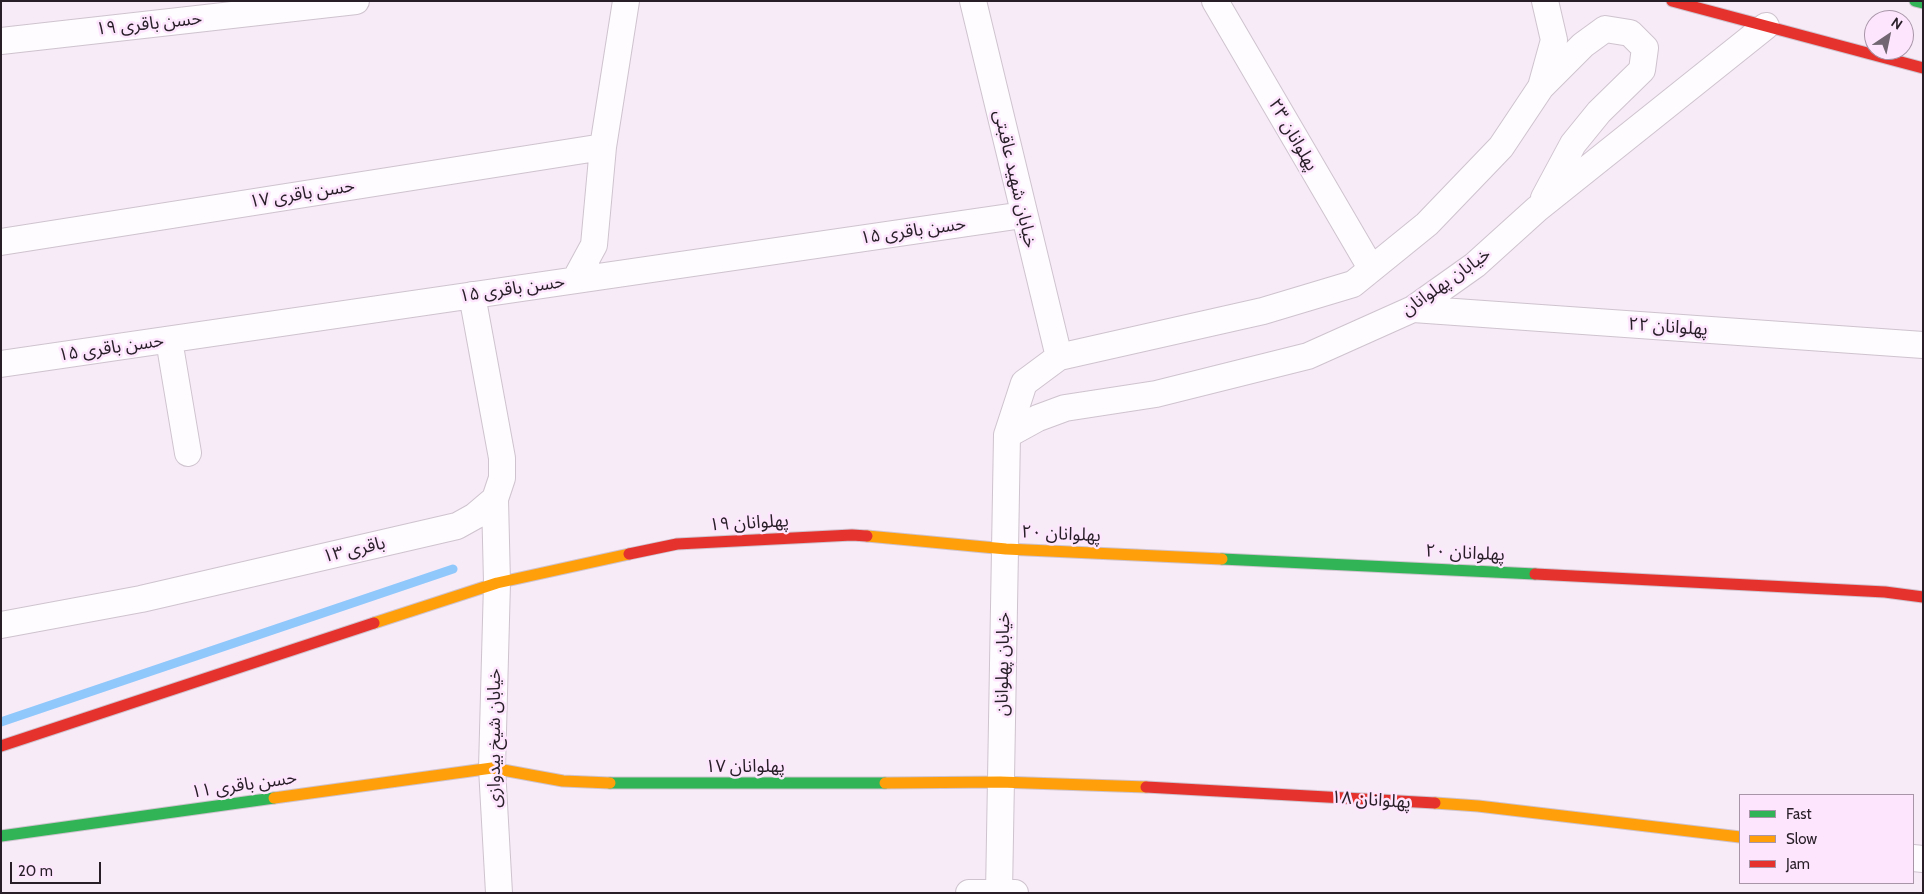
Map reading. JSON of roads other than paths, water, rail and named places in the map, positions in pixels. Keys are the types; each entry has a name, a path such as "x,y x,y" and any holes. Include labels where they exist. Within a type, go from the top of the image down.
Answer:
{"street":[{"name":"حسن باقری ۱۹","path":"1,41 356,1"},
{"path":"575,280 594,245 603,146 626,1"},
{"name":"خیابان شهید عاقبتی","path":"973,1 1023,215 1059,357"},
{"name":"پهلوانان ۲۳","path":"1215,1 1371,268"},
{"name":"خیابان پهلوانان","path":"999,893 1007,435 1024,383 1059,357 1263,311 1353,284 1427,224 1502,147 1541,87 1554,40 1545,1"},
{"path":"1672,1 1923,68"},
{"path":"1915,1 1923,3"},
{"name":"خیابان پهلوانان","path":"1007,435 1038,418 1065,408 1156,394 1308,356 1413,308 1475,265 1537,209 1766,26"},
{"path":"1537,209 1573,144 1600,112 1642,70 1645,48 1630,33 1605,29 1583,44 1541,87"},
{"name":"حسن باقری ۱۷","path":"1,242 603,146"},
{"name":"حسن باقری ۱۵","path":"1,364 1023,215"},
{"path":"472,295 502,458 502,478 495,499"},
{"name":"پهلوانان ۲۲","path":"1413,308 1923,345"},
{"path":"170,340 188,453"},
{"name":"خیابان شیخ بیدوازی","path":"495,499 497,583 492,768 498,893"},
{"name":"باقری ۱۳","path":"1,625 141,599 457,526 475,516 495,499"},
{"name":"پهلوانان ۱۹","path":"497,583 677,544 852,535 1006,549"},
{"name":"پهلوانان ۲۰","path":"1006,549 1677,581 1885,592 1923,597"},
{"path":"1,746 497,583"},
{"name":"پهلوانان ۱۷","path":"492,768 563,781 643,785 1000,782"},
{"name":"حسن باقری ۱۱","path":"1,836 492,768"},
{"name":"پهلوانان ۱۸","path":"1000,782 1191,789 1478,806 1739,837"},
{"path":"968,893 1014,893"}],"waterway":[{"path":"1,722 453,569"}]}
